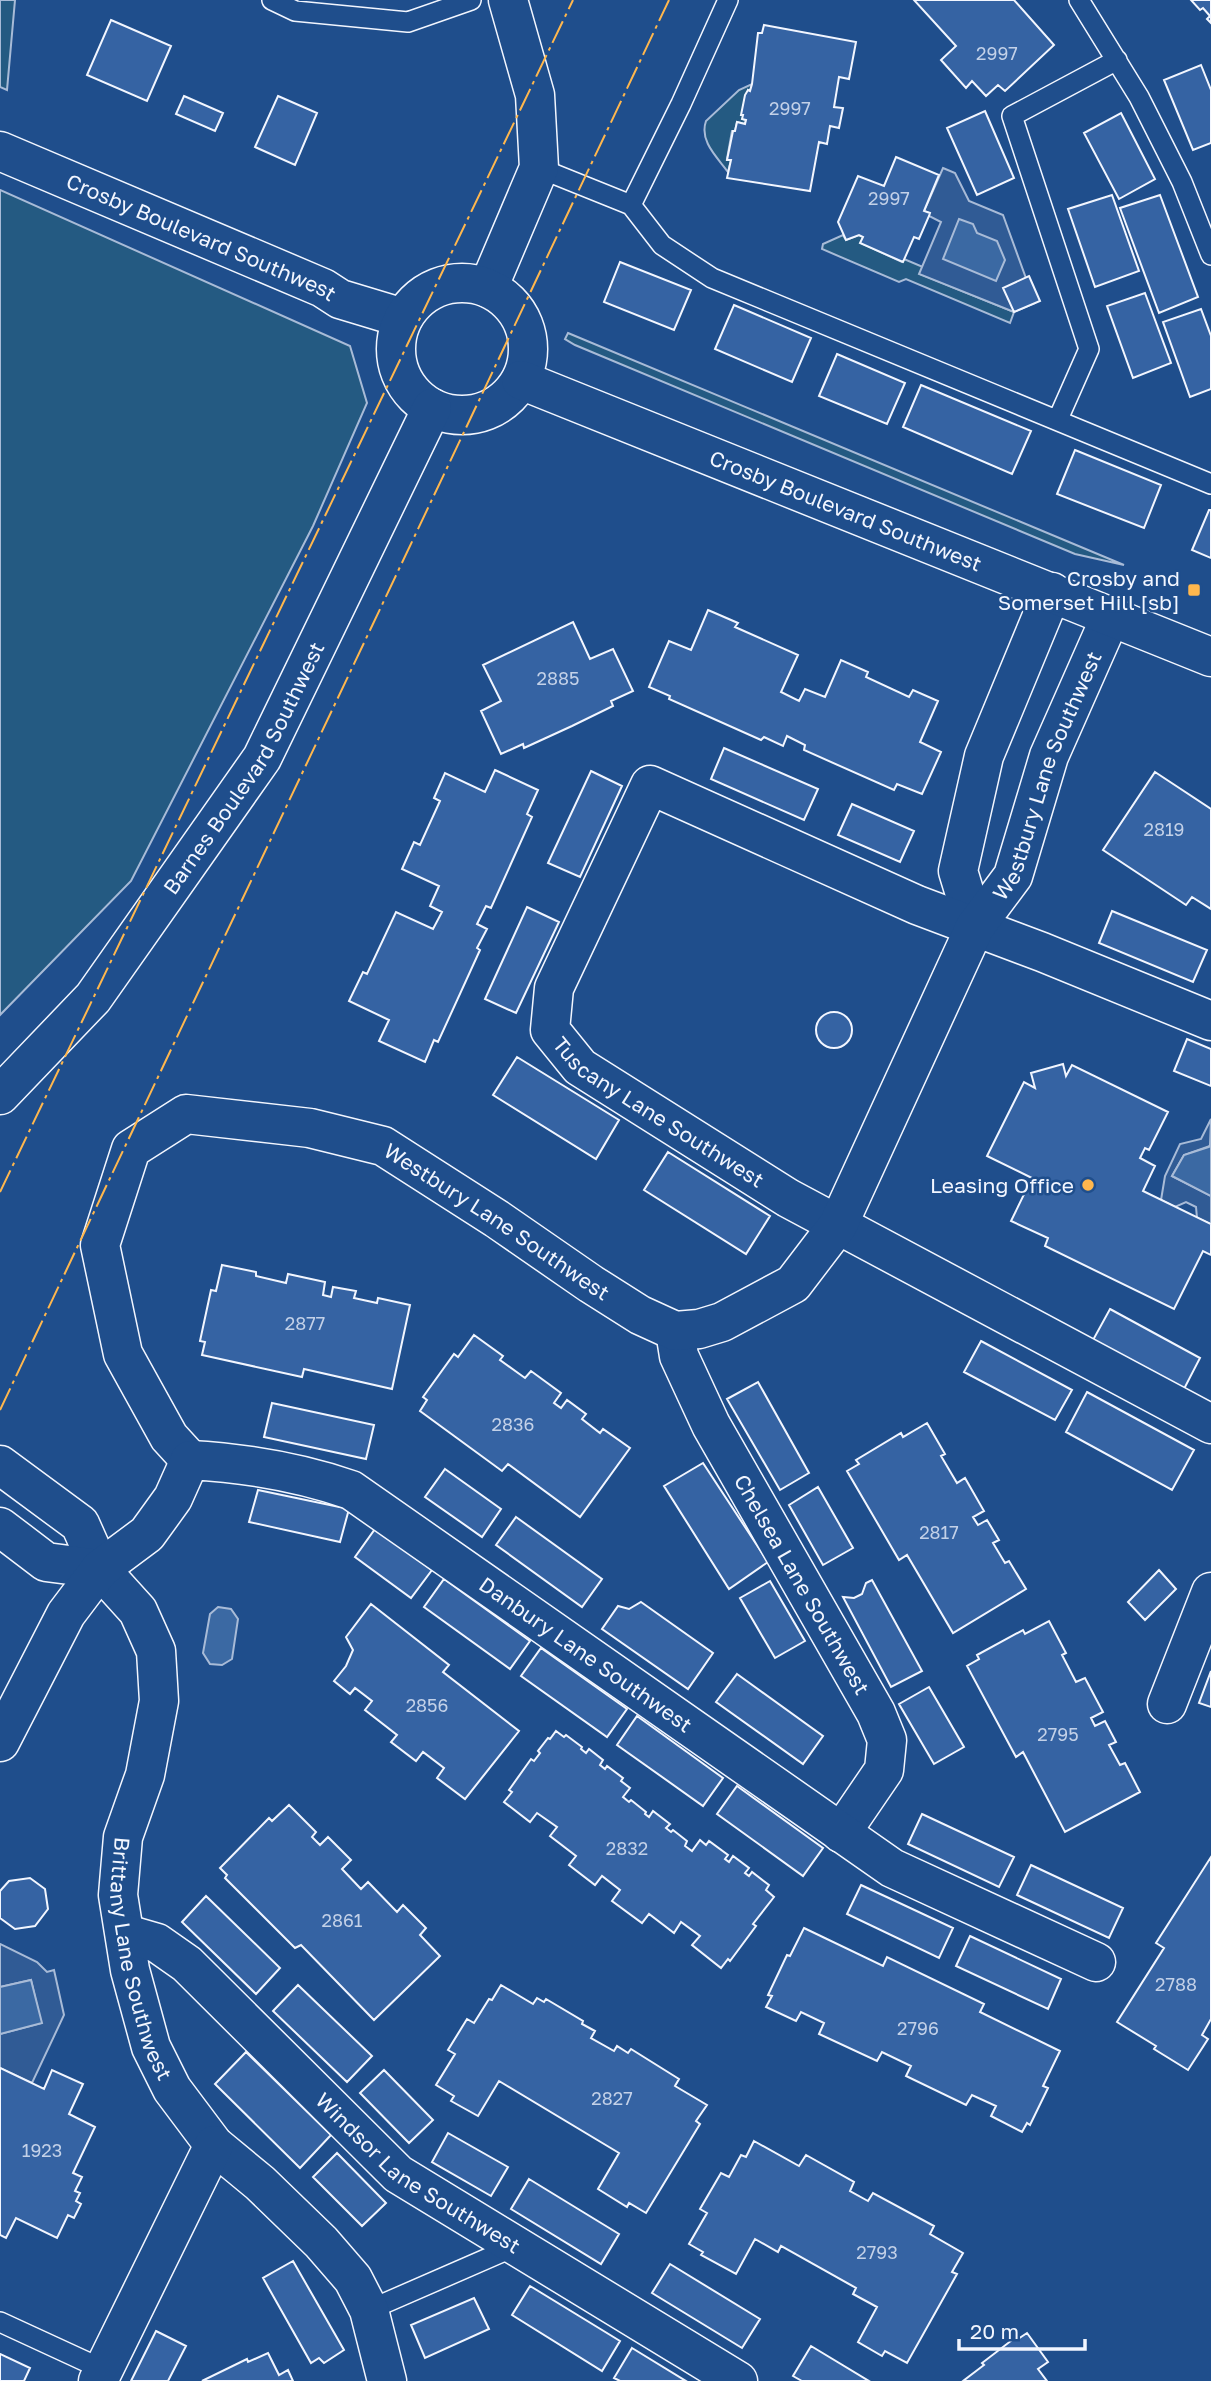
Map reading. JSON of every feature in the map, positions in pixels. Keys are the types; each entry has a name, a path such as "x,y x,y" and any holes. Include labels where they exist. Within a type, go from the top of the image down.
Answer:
{"street":[{"path":"488,288 539,167 535,95 508,0"},
{"name":"Crosby Boulevard Southwest","path":"0,151 323,288 340,299 403,318"},
{"path":"470,283 488,288 506,299 518,314 527,335 528,358 521,380 506,399 487,411 464,416 442,413 421,402 406,385 398,364 397,339 403,318 415,303 431,290 450,284 470,283"},
{"name":"Crosby Boulevard Southwest","path":"521,380 1211,657"},
{"name":"Barnes Boulevard Southwest","path":"0,1095 93,998 262,758 432,408"},
{"name":"Westbury Lane Southwest","path":"975,927 958,870 984,756 1052,592"},
{"name":"Westbury Lane Southwest","path":"190,1460 169,1437 123,1354 100,1245 131,1149 186,1114 310,1128 383,1146 497,1219 591,1284 640,1315 675,1331 699,1329 722,1322 793,1284 838,1225 975,927 1013,876 1049,756 1111,616"},
{"name":"Tuscany Lane Southwest","path":"1211,1021 1042,952 916,905 650,785 554,988 550,1030 580,1067 788,1198 1211,1424"},
{"name":"Chelsea Lane Southwest","path":"675,1331 679,1356 711,1425 876,1713 887,1740 884,1770 841,1833"},
{"path":"0,1742 37,1665 66,1614 100,1569 146,1534 173,1498 190,1460"},
{"name":"Danbury Lane Southwest","path":"190,1460 238,1462 351,1490 892,1868 1096,1962"},
{"name":"Brittany Lane Southwest","path":"0,1465 80,1524 100,1569 138,1611 156,1651 159,1701 145,1775 124,1837 118,1895 130,1970 151,2047 172,2089 214,2145 260,2183 321,2242 353,2279 369,2310 387,2381"},
{"path":"0,1527 46,1562 100,1569"},
{"path":"1167,1704 1211,1592"},
{"name":"Windsor Lane Southwest","path":"126,1934 157,1943 187,1964 398,2174 738,2381"},
{"path":"100,2375 214,2145"}],"lane":[{"path":"272,0 295,11 408,22 471,0"},
{"path":"631,205 728,0"},
{"path":"1079,0 1117,60 1182,183 1211,255"},
{"path":"1058,419 1089,349 1012,116 1117,60"},
{"path":"539,167 631,205 662,245 712,278 1211,484"},
{"path":"369,2310 516,2246"},
{"path":"0,2322 100,2375"}],"shaded area":[{"path":"0,0 15,0 7,90 0,87"},
{"path":"752,84 750,91 748,90 743,119 746,120 745,124 737,122 735,131 732,131 727,159 731,160 728,172 714,155 704,128 706,121 739,90"},
{"path":"943,168 955,173 969,201 1003,215 1035,303 1014,312 919,274 941,222 924,211"},
{"path":"0,190 350,346 367,403 313,526 131,881 0,1015"},
{"path":"959,219 973,224 977,233 997,241 1005,260 996,281 943,259"},
{"path":"843,235 846,240 859,235 863,237 861,243 902,262 904,259 923,267 920,274 1014,312 1010,323 906,279 899,282 822,249 823,244"},
{"path":"568,333 1124,565 1075,554 575,345 565,339"},
{"path":"1211,1119 1210,1146 1184,1155 1172,1176 1211,1196 1211,1224 1197,1218 1196,1207 1186,1202 1175,1207 1161,1200 1165,1176 1180,1144 1201,1139"},
{"path":"1211,1143 1211,1196 1172,1176 1184,1155 1209,1147"},
{"path":"218,1607 231,1609 238,1619 232,1659 222,1665 210,1664 203,1653 210,1614"},
{"path":"0,1944 37,1962 47,1972 54,1970 64,2015 32,2083 0,2068 0,2034 41,2023 31,1980 0,1987"},
{"path":"31,1980 42,2023 0,2034 0,1987"}],"building":[{"path":"914,0 1014,0 1054,45 1005,91 998,85 986,96 972,81 966,88 941,60 956,46"},
{"path":"1191,0 1211,0 1211,23 1207,19 1210,16"},
{"path":"111,20 171,46 147,101 87,75"},
{"path":"764,25 856,42 849,79 839,77 834,107 843,108 839,128 830,126 827,144 819,142 810,191 727,178 731,160 727,160 733,131 737,122 745,124 746,120 742,119 741,115 745,95 752,84 758,33 762,33"},
{"path":"1201,65 1211,90 1211,143 1193,150 1164,80"},
{"path":"184,96 223,113 215,131 176,114"},
{"path":"278,96 317,113 295,165 255,147"},
{"path":"985,111 1014,178 977,195 947,128"},
{"path":"1121,113 1155,179 1119,199 1084,133"},
{"path":"896,157 939,175 924,211 930,213 929,216 919,239 914,237 903,262 860,243 863,237 859,235 846,240 838,222 858,176 884,186"},
{"path":"1112,195 1139,271 1095,287 1068,209"},
{"path":"1160,195 1198,297 1159,313 1120,208"},
{"path":"620,262 691,290 674,330 604,302"},
{"path":"1029,276 1040,301 1014,312 1003,288"},
{"path":"1145,293 1171,363 1133,378 1107,306"},
{"path":"734,305 811,338 792,382 715,349"},
{"path":"1201,309 1211,336 1211,389 1190,397 1163,322"},
{"path":"837,354 905,383 887,424 819,396"},
{"path":"921,385 1031,431 1012,474 903,427"},
{"path":"1075,450 1161,485 1144,528 1057,494"},
{"path":"1211,510 1211,558 1192,550"},
{"path":"708,610 738,623 735,627 798,655 781,692 799,701 805,689 825,697 841,660 868,672 866,677 909,697 913,690 938,701 920,742 941,752 922,794 897,784 894,790 804,750 805,745 787,736 783,746 764,737 761,740 669,699 670,696 649,687 669,641 691,650"},
{"path":"573,622 590,659 613,649 633,691 611,701 613,706 572,726 524,748 523,744 501,754 481,711 501,701 483,665"},
{"path":"724,748 818,789 804,820 711,779"},
{"path":"495,770 538,790 527,814 532,817 491,908 486,906 477,924 487,929 477,948 480,950 438,1042 434,1040 425,1062 379,1041 389,1020 349,1001 363,972 367,974 396,912 433,929 442,912 430,906 439,886 402,869 414,842 420,845 440,801 434,798 445,773 485,792"},
{"path":"591,771 622,786 580,877 548,863"},
{"path":"1155,772 1211,809 1211,909 1192,897 1186,905 1103,850"},
{"path":"852,804 914,831 900,862 838,835"},
{"path":"527,907 559,922 516,1013 485,999"},
{"path":"1112,911 1207,950 1193,982 1099,943"},
{"path":"834,1012 847,1017 852,1030 847,1043 834,1048 821,1043 816,1030 821,1017"},
{"path":"1187,1039 1211,1049 1211,1086 1174,1071"},
{"path":"517,1057 619,1120 596,1159 493,1095"},
{"name":"Leasing Office","path":"1063,1064 1066,1076 1072,1065 1168,1112 1149,1150 1145,1148 1140,1158 1155,1166 1143,1191 1211,1224 1211,1255 1203,1251 1174,1309 1045,1246 1048,1238 1011,1221 1032,1178 987,1156 1024,1082 1035,1088 1031,1073"},
{"path":"668,1152 770,1216 746,1254 644,1190"},
{"path":"222,1265 256,1272 256,1276 286,1283 288,1274 325,1282 323,1295 331,1297 333,1287 356,1291 354,1298 377,1303 378,1298 410,1305 392,1389 304,1369 302,1377 202,1355 205,1342 200,1341 211,1290 216,1291"},
{"path":"1110,1309 1200,1358 1184,1389 1093,1340"},
{"path":"474,1335 503,1356 500,1360 525,1378 531,1371 561,1393 554,1403 561,1408 567,1400 586,1414 582,1419 600,1433 603,1429 630,1448 580,1517 508,1464 502,1471 420,1411 427,1400 423,1397 454,1354 458,1357"},
{"path":"981,1341 1072,1390 1055,1420 964,1372"},
{"path":"758,1382 809,1473 780,1490 727,1399"},
{"path":"1087,1392 1194,1450 1172,1490 1066,1432"},
{"path":"272,1403 374,1425 366,1459 264,1437"},
{"path":"927,1423 945,1454 941,1456 957,1483 965,1478 984,1511 973,1517 978,1525 987,1520 999,1540 993,1543 1005,1563 1009,1561 1026,1589 953,1633 907,1555 899,1560 847,1471 859,1464 856,1460 901,1433 903,1437"},
{"path":"703,1463 768,1562 729,1589 664,1486"},
{"path":"445,1469 501,1509 482,1537 425,1497"},
{"path":"818,1487 853,1548 823,1565 789,1505"},
{"path":"258,1490 349,1509 340,1542 249,1522"},
{"path":"516,1517 602,1579 582,1607 496,1545"},
{"path":"375,1529 432,1570 411,1598 355,1557"},
{"path":"1159,1570 1176,1589 1145,1620 1128,1602"},
{"path":"444,1579 530,1641 510,1669 424,1607"},
{"path":"872,1580 922,1671 891,1687 843,1597 854,1598 862,1594 866,1583"},
{"path":"770,1581 805,1641 775,1658 740,1598"},
{"path":"641,1602 713,1653 688,1689 602,1629 618,1606 629,1609"},
{"path":"371,1604 449,1665 443,1672 519,1731 465,1799 437,1778 444,1768 423,1752 416,1761 391,1742 397,1735 365,1710 372,1701 355,1688 350,1694 334,1681 346,1666 353,1650 346,1637"},
{"path":"1049,1621 1066,1653 1062,1655 1076,1682 1085,1678 1103,1712 1091,1718 1095,1726 1105,1721 1116,1742 1109,1745 1120,1765 1125,1763 1140,1792 1065,1832 1023,1752 1016,1757 967,1666 979,1659 977,1655 1023,1630 1025,1634"},
{"path":"541,1648 627,1709 607,1737 521,1676"},
{"path":"1211,1671 1211,1707 1199,1703"},
{"path":"737,1674 823,1736 803,1764 716,1702"},
{"path":"929,1687 964,1747 934,1764 899,1704"},
{"path":"637,1716 723,1778 703,1806 617,1745"},
{"path":"556,1731 564,1737 566,1735 586,1753 589,1749 603,1760 600,1765 605,1769 607,1766 623,1778 621,1781 630,1788 623,1797 629,1802 631,1800 649,1817 653,1811 670,1824 666,1828 687,1841 685,1846 692,1851 700,1840 706,1845 709,1841 728,1855 725,1859 729,1862 733,1856 749,1868 745,1873 749,1876 752,1872 769,1885 766,1890 774,1897 730,1961 728,1959 721,1968 692,1945 700,1936 681,1922 674,1933 649,1914 642,1923 612,1901 620,1890 602,1876 595,1885 569,1865 576,1856 550,1836 557,1827 537,1813 530,1822 504,1802 512,1792 509,1790 531,1759 534,1761 540,1753 538,1751"},
{"path":"737,1786 823,1848 803,1876 717,1814"},
{"path":"289,1805 316,1832 312,1837 320,1845 328,1837 351,1860 342,1869 361,1889 368,1882 397,1912 403,1905 426,1928 420,1935 440,1956 374,2020 301,1945 295,1948 225,1878 227,1875 220,1868 269,1818 272,1821"},
{"path":"922,1814 1014,1857 999,1887 908,1844"},
{"path":"1211,1857 1211,2019 1202,2035 1208,2039 1188,2070 1117,2022 1164,1948 1156,1943"},
{"path":"1031,1865 1123,1908 1109,1938 1017,1895"},
{"path":"30,1878 45,1889 48,1909 35,1926 15,1929 0,1918 0,1891 9,1881"},
{"path":"861,1885 953,1928 939,1958 847,1914"},
{"path":"206,1896 280,1968 256,1994 182,1922"},
{"path":"804,1928 883,1966 887,1957 984,2004 980,2012 1060,2051 1043,2086 1048,2088 1030,2125 1027,2123 1022,2132 991,2116 996,2106 972,2095 966,2105 906,2076 911,2066 882,2052 877,2061 819,2034 824,2023 801,2012 796,2021 766,2007 772,1996 768,1995 787,1955 790,1956"},
{"path":"970,1936 1061,1979 1048,2009 956,1966"},
{"path":"298,1985 372,2056 347,2082 273,2011"},
{"path":"501,1985 533,2004 537,1998 544,2002 546,1999 595,2031 591,2038 614,2051 617,2046 628,2053 631,2049 679,2079 675,2086 707,2105 696,2121 700,2124 646,2213 629,2203 627,2207 598,2189 619,2153 499,2081 478,2116 451,2101 454,2096 436,2085 455,2054 448,2050 467,2019 474,2023"},
{"path":"246,2052 331,2135 300,2168 215,2084"},
{"path":"0,2068 44,2089 52,2070 83,2084 69,2114 95,2127 73,2173 82,2177 75,2191 80,2193 76,2201 81,2204 74,2218 68,2215 57,2238 16,2218 6,2238 0,2235"},
{"path":"384,2070 433,2120 409,2143 360,2093"},
{"path":"448,2133 508,2167 491,2196 432,2162"},
{"path":"754,2141 799,2166 806,2155 854,2182 850,2191 868,2201 873,2193 934,2226 930,2234 963,2253 952,2272 957,2274 907,2363 885,2351 882,2356 858,2342 877,2307 853,2294 856,2288 781,2246 778,2252 755,2239 736,2274 701,2255 703,2252 689,2244 707,2213 700,2209 721,2173 729,2177 741,2155 746,2157"},
{"path":"337,2153 386,2203 362,2226 313,2177"},
{"path":"529,2179 619,2234 601,2264 511,2209"},
{"path":"293,2261 344,2350 324,2363 319,2358 311,2363 263,2278"},
{"path":"670,2264 760,2319 742,2348 652,2293"},
{"path":"530,2286 620,2341 602,2371 512,2315"},
{"path":"474,2298 489,2329 425,2358 411,2325"},
{"path":"156,2331 186,2346 168,2381 131,2381"},
{"path":"1027,2333 1048,2362 1038,2369 1047,2381 963,2381 1016,2337 1018,2339"},
{"path":"811,2346 869,2381 802,2381 793,2376"},
{"path":"632,2348 686,2381 620,2381 614,2378"},
{"path":"268,2353 279,2375 288,2370 293,2381 202,2381 247,2359 248,2362"},
{"path":"0,2354 30,2368 24,2381 0,2381"}],"power":[{"path":"0,1192 573,0"},
{"path":"0,1410 669,0"}],"place":[{"name":"Crosby and Somerset Hill [sb]","path":"1194,590"},
{"name":"Leasing Office","path":"1088,1185"}]}
